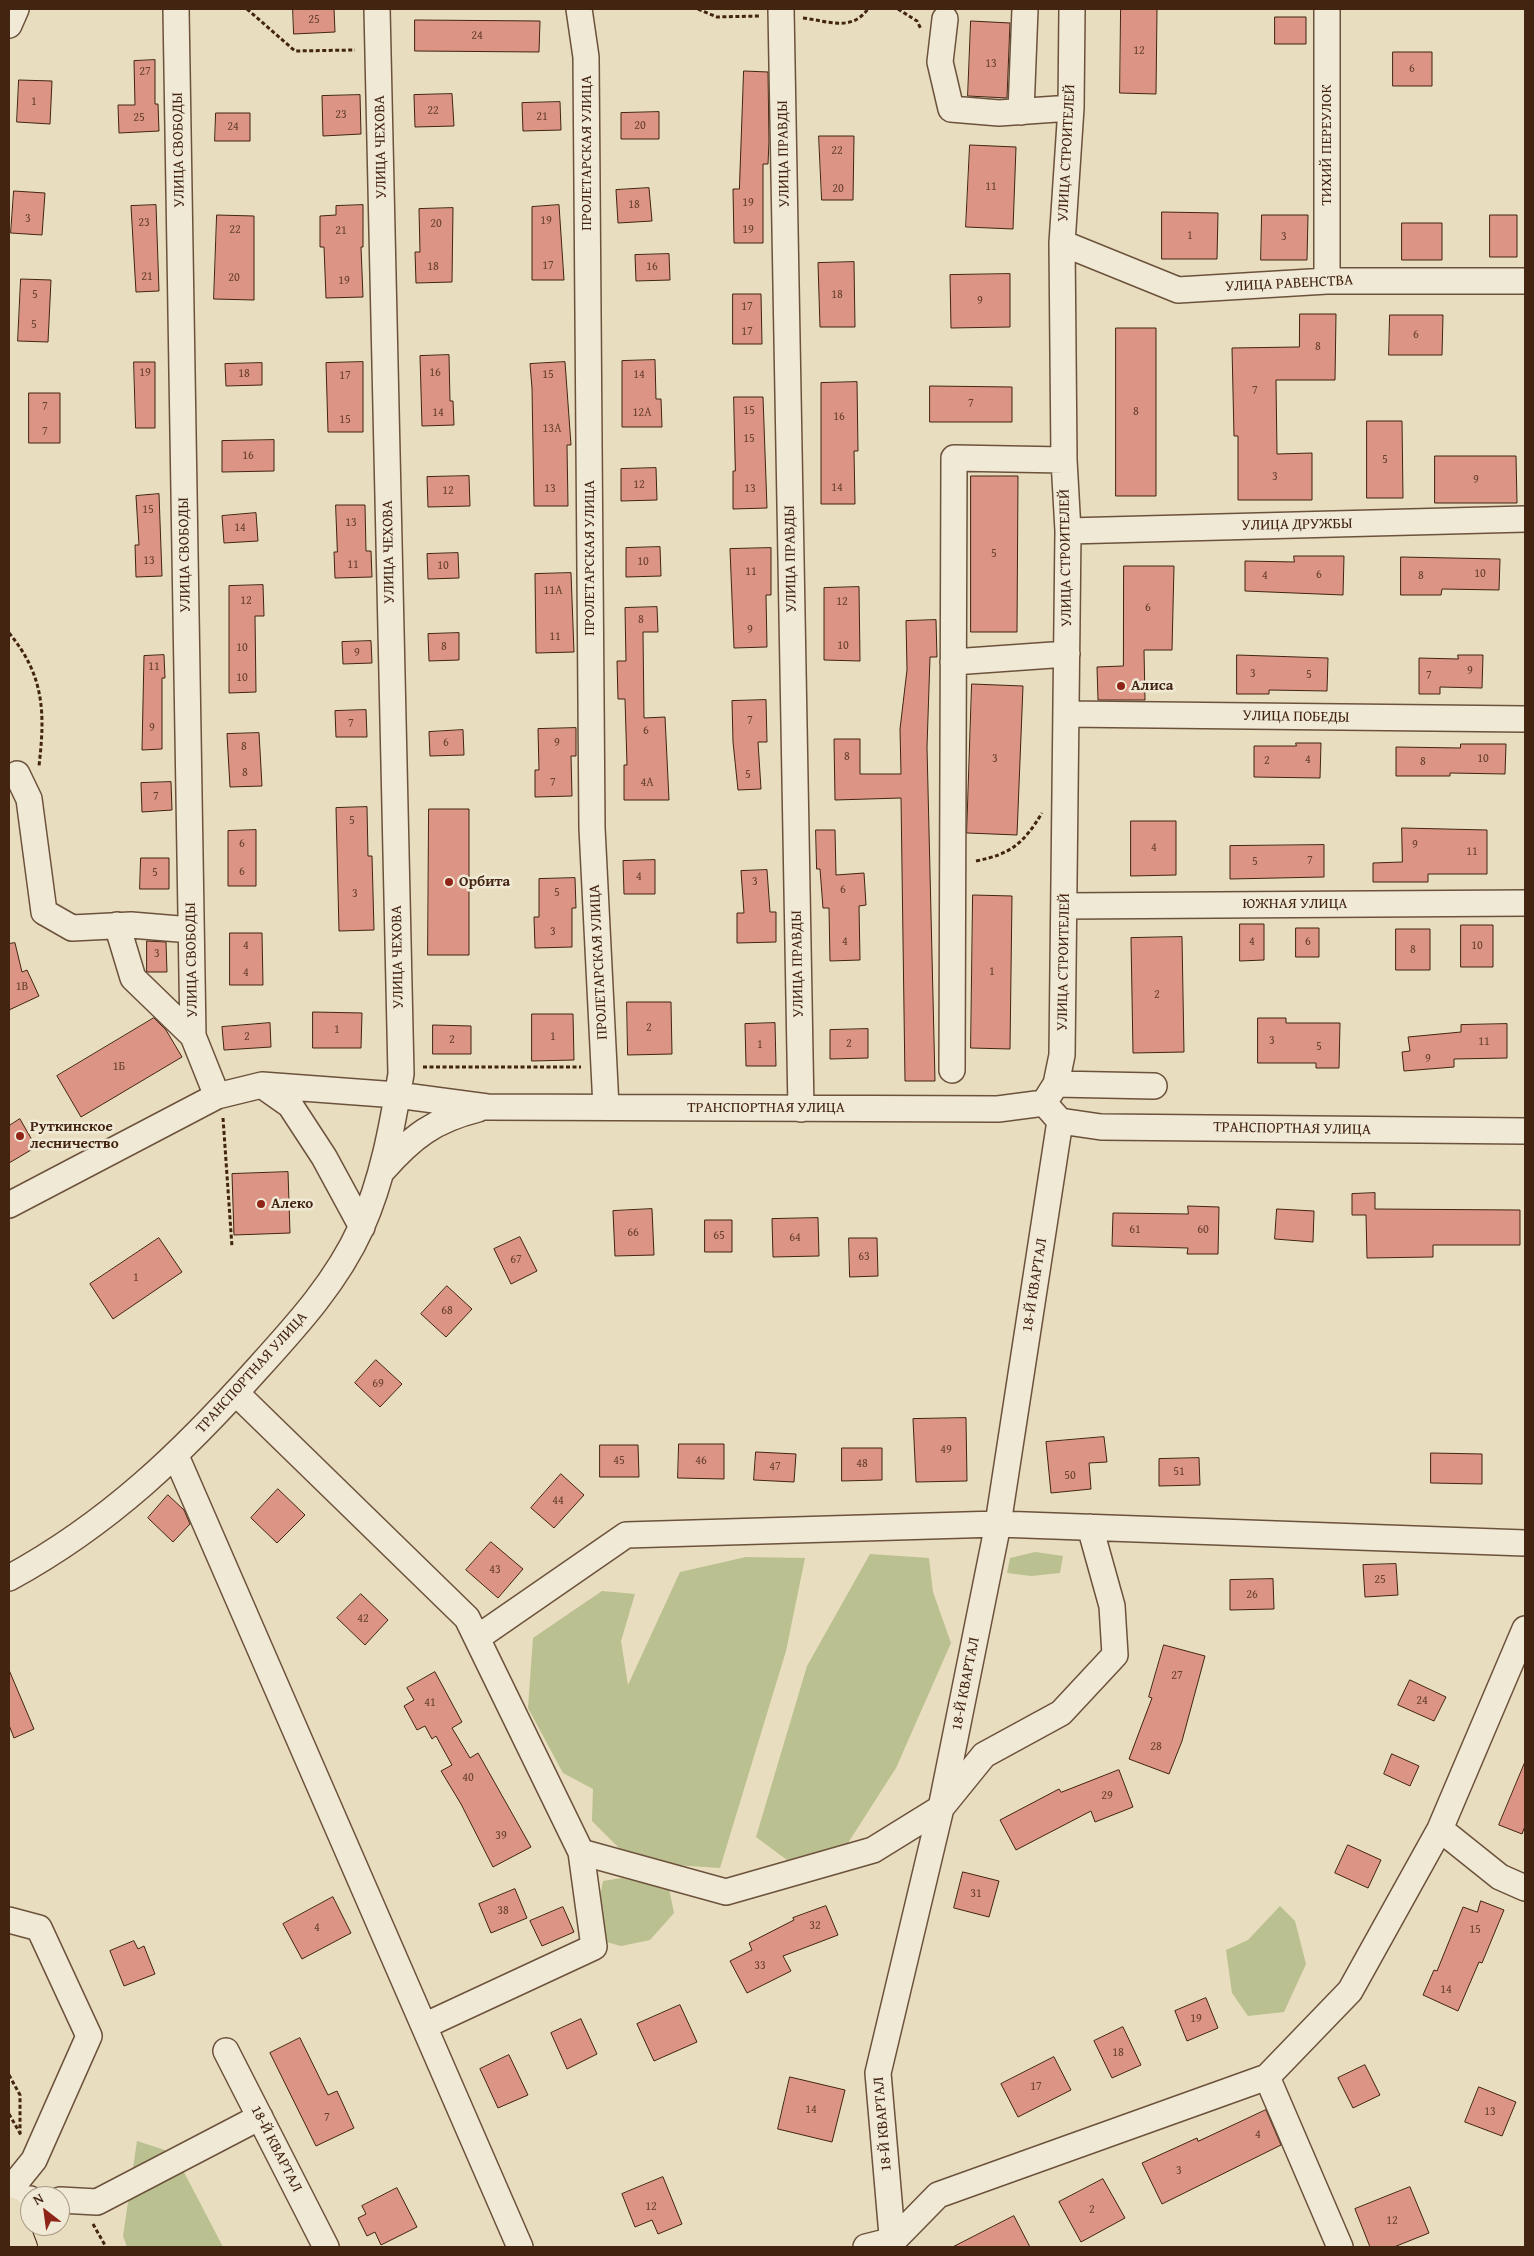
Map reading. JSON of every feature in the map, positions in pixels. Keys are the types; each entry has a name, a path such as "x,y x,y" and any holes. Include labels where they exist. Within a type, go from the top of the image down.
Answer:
{"main road":[{"path":"9,2211 23,2247"}],"street":[{"path":"9,25 16,9"},
{"name":"УЛИЦА СВОБОДЫ","path":"176,9 193,1036 220,1104"},
{"name":"УЛИЦА ЧЕХОВА","path":"377,9 401,1074 397,1095"},
{"name":"ПРОЛЕТАРСКАЯ УЛИЦА","path":"579,9 586,57 592,828 606,1107"},
{"name":"УЛИЦА ПРАВДЫ","path":"781,9 801,1109"},
{"path":"1022,112 1025,9"},
{"name":"УЛИЦА СТРОИТЕЛЕЙ","path":"1053,1102 1062,1056 1065,906 1068,531 1064,460 1062,244 1071,108 1072,9"},
{"name":"ТИХИЙ ПЕРЕУЛОК","path":"1326,9 1327,281"},
{"path":"945,19 940,62 951,109 999,113 1071,108"},
{"name":"УЛИЦА РАВЕНСТВА","path":"1062,244 1178,290 1327,281 1525,282"},
{"path":"952,1070 954,458 1064,460"},
{"name":"УЛИЦА ДРУЖБЫ","path":"1068,531 1525,520"},
{"path":"953,662 1067,654"},
{"name":"УЛИЦА ПОБЕДЫ","path":"1066,714 1525,719"},
{"path":"17,774 29,799 44,912 72,928 117,925 191,930"},
{"name":"ЮЖНАЯ УЛИЦА","path":"1065,906 1525,903"},
{"path":"117,925 133,978 193,1036"},
{"path":"262,1085 290,1105 324,1157 362,1227"},
{"path":"9,1204 262,1085 397,1095 487,1107"},
{"path":"1053,1102 1154,1086"},
{"name":"ТРАНСПОРТНАЯ УЛИЦА","path":"9,1578 62,1548 106,1517 176,1456 298,1324 330,1284 362,1227 382,1171 397,1095"},
{"name":"ТРАНСПОРТНАЯ УЛИЦА","path":"487,1107 998,1109 1053,1102 1101,1127 1525,1131"},
{"name":"18-Й КВАРТАЛ","path":"893,2244 878,2073 941,1808 998,1524 1053,1102"},
{"path":"382,1171 404,1146 427,1128 454,1116 487,1107"},
{"path":"236,1393 467,1618 581,1852 594,1947 424,2026"},
{"path":"176,1456 520,2247"},
{"path":"477,1638 626,1535 998,1524 1525,1542"},
{"path":"581,1852 726,1892 873,1850 941,1808 984,1755 1062,1713 1115,1655 1112,1606 1090,1527"},
{"path":"866,2247 893,2244 938,2195 1267,2077 1350,1991 1440,1830 1525,1629"},
{"path":"1440,1830 1500,1877 1525,1888"},
{"path":"9,1920 39,1928 89,2036 34,2160 9,2191"},
{"name":"18-Й КВАРТАЛ","path":"226,2051 326,2247"},
{"path":"1267,2077 1340,2247"},
{"path":"70,2201 97,2202 260,2117"}],"path":[{"path":"247,9 296,51 378,49"},
{"path":"9,633 37,680 44,729 38,779 29,799"},
{"path":"953,866 1001,856 1028,836 1047,805"},
{"path":"417,1067 604,1067"},
{"path":"220,1104 232,1246"},
{"path":"9,2075 20,2095 20,2134"}],"green space":[{"path":"1035,1552 1063,1556 1060,1573 1031,1576 1007,1573 1010,1558"},
{"path":"870,1554 929,1558 933,1592 951,1643 896,1768 848,1843 791,1863 756,1837 807,1666"},
{"path":"746,1557 805,1558 786,1651 720,1868 659,1864 620,1849 592,1821 593,1789 563,1773 528,1708 533,1638 602,1591 635,1594 621,1641 628,1685 680,1572"},
{"path":"622,1878 669,1889 674,1913 650,1940 621,1946 603,1941 599,1903 603,1881"},
{"path":"1280,1906 1295,1921 1306,1964 1284,2012 1248,2016 1232,1993 1226,1950 1248,1940"},
{"path":"137,2141 174,2153 223,2247 127,2247 123,2236"}],"building":[{"path":"293,9 334,9 335,32 294,34"},
{"path":"1121,9 1157,9 1156,94 1120,93"},
{"path":"1275,17 1306,17 1306,44 1275,44"},
{"path":"415,20 540,21 539,52 415,51"},
{"path":"971,21 1010,23 1007,98 968,96"},
{"path":"1393,52 1432,52 1432,86 1393,86"},
{"path":"155,60 155,104 158,104 159,131 119,133 118,105 135,105 134,61"},
{"path":"744,71 768,72 769,141 768,164 763,164 763,243 734,243 733,189 739,189"},
{"path":"19,80 52,81 50,124 17,122"},
{"path":"452,94 454,126 415,127 414,95"},
{"path":"360,95 361,134 323,136 322,96"},
{"path":"560,102 561,130 523,131 522,103"},
{"path":"659,112 659,139 621,139 621,113"},
{"path":"216,113 250,113 250,141 215,141"},
{"path":"819,136 854,136 853,200 822,200"},
{"path":"970,145 1016,147 1013,229 966,227"},
{"path":"649,188 652,221 618,223 616,190"},
{"path":"14,191 45,193 42,235 11,233"},
{"path":"156,205 159,291 136,292 131,206"},
{"path":"363,205 363,247 361,247 363,297 326,298 324,247 320,247 320,216 336,215 336,206"},
{"path":"559,205 564,280 532,280 532,207"},
{"path":"453,208 452,282 416,283 415,252 420,252 419,209"},
{"path":"1162,212 1218,213 1217,259 1162,259"},
{"path":"217,215 254,216 254,300 214,299"},
{"path":"1262,215 1308,215 1307,260 1261,260"},
{"path":"1490,215 1517,215 1517,257 1490,257"},
{"path":"1402,223 1442,223 1442,260 1402,260"},
{"path":"669,254 670,280 636,281 635,255"},
{"path":"854,262 855,327 820,327 818,263"},
{"path":"1010,274 1010,327 951,328 950,275"},
{"path":"21,279 51,280 48,342 18,341"},
{"path":"733,294 761,294 762,344 733,344"},
{"path":"1300,314 1336,314 1335,380 1276,380 1277,454 1312,453 1312,500 1238,500 1238,436 1234,436 1232,348 1299,347"},
{"path":"1390,315 1443,315 1442,355 1389,355"},
{"path":"1116,328 1156,328 1156,496 1116,496"},
{"path":"449,355 450,401 453,401 454,425 422,426 420,356"},
{"path":"655,360 656,399 661,399 662,427 622,427 622,361"},
{"path":"134,362 155,362 155,428 136,428"},
{"path":"363,362 363,432 328,432 326,363"},
{"path":"565,362 571,445 567,445 568,506 534,506 530,364"},
{"path":"262,363 262,385 226,386 225,364"},
{"path":"857,382 858,451 854,451 855,504 821,504 821,383"},
{"path":"930,386 1012,387 1012,422 930,422"},
{"path":"29,393 60,393 60,443 29,443"},
{"path":"734,397 763,397 767,508 733,509 733,471 735,471"},
{"path":"1367,421 1402,421 1403,498 1367,498"},
{"path":"274,440 274,471 222,472 222,441"},
{"path":"1435,456 1516,456 1517,503 1435,503"},
{"path":"656,468 657,500 621,501 621,469"},
{"path":"469,476 470,506 428,507 427,477"},
{"path":"971,476 1018,476 1017,632 971,632"},
{"path":"159,494 162,576 136,577 135,545 139,545 136,496"},
{"path":"336,505 365,505 366,551 371,551 372,577 335,578 334,552 337,552"},
{"path":"256,513 258,541 224,543 222,516"},
{"path":"660,547 661,576 626,577 626,548"},
{"path":"771,548 771,595 766,595 767,647 734,648 730,549"},
{"path":"458,553 459,578 428,579 427,554"},
{"path":"1294,556 1344,556 1343,595 1245,591 1245,561 1294,562"},
{"path":"1401,557 1500,559 1499,590 1442,589 1441,595 1401,595"},
{"path":"1124,566 1174,566 1172,650 1144,650 1145,700 1098,700 1097,667 1123,666"},
{"path":"571,573 574,652 536,653 535,574"},
{"path":"263,585 264,616 255,616 256,692 229,693 229,586"},
{"path":"859,587 860,661 824,660 824,588"},
{"path":"657,607 658,632 643,632 644,718 665,717 669,800 624,800 624,765 627,765 625,699 618,699 617,661 626,661 625,608"},
{"path":"936,620 937,657 930,657 927,747 935,1081 905,1081 901,798 835,800 834,739 860,739 860,774 901,774 900,729 907,670 906,621"},
{"path":"459,633 459,660 429,661 428,634"},
{"path":"371,641 372,663 343,664 342,642"},
{"path":"164,655 165,678 162,678 162,749 142,750 144,656"},
{"path":"1237,655 1328,658 1327,691 1269,690 1269,694 1237,694"},
{"path":"1458,655 1483,655 1482,688 1440,687 1440,694 1419,694 1419,658 1458,659"},
{"path":"972,684 1023,686 1017,835 967,833"},
{"path":"766,700 767,742 758,742 761,789 738,790 733,742 732,701"},
{"path":"366,710 367,737 336,737 335,711"},
{"path":"576,728 576,756 571,756 572,796 535,797 535,770 539,770 538,729"},
{"path":"463,730 464,755 430,756 429,732"},
{"path":"259,733 262,786 230,787 227,734"},
{"path":"1296,743 1321,743 1320,778 1254,777 1254,746 1296,746"},
{"path":"1461,744 1506,744 1505,774 1450,773 1450,776 1396,776 1396,747 1460,748"},
{"path":"171,782 172,810 142,812 141,783"},
{"path":"367,807 368,856 372,856 374,930 339,931 336,808"},
{"name":"Орбита","path":"429,809 469,809 469,955 428,955"},
{"path":"1131,821 1176,821 1176,875 1131,876"},
{"path":"1402,828 1487,830 1487,874 1428,874 1428,882 1373,882 1373,863 1402,862"},
{"path":"256,830 256,886 228,886 228,831"},
{"path":"816,830 835,830 836,875 864,873 866,905 859,906 860,960 830,961 829,908 823,908 820,869 817,869"},
{"path":"1324,845 1324,877 1230,879 1230,846"},
{"path":"141,858 169,858 169,889 140,889"},
{"path":"655,860 655,894 624,894 623,861"},
{"path":"767,870 770,912 776,912 776,942 737,943 737,913 744,913 741,871"},
{"path":"575,878 576,908 572,908 572,947 535,948 534,917 539,917 539,879"},
{"path":"973,895 1012,896 1010,1049 971,1048"},
{"path":"1240,924 1264,924 1264,960 1240,961"},
{"path":"1461,925 1493,925 1493,967 1461,967"},
{"path":"1296,928 1319,928 1319,957 1296,957"},
{"path":"1396,929 1430,929 1430,970 1396,970"},
{"path":"230,933 262,933 263,985 230,985"},
{"path":"1182,937 1184,1052 1133,1053 1131,938"},
{"path":"147,941 166,942 167,972 147,972"},
{"path":"15,943 22,972 27,970 39,996 9,1010 9,944"},
{"path":"627,1002 671,1002 672,1054 628,1055"},
{"path":"313,1012 362,1013 361,1048 313,1048"},
{"path":"532,1014 573,1014 574,1060 532,1061"},
{"path":"154,1018 166,1030 182,1057 81,1117 57,1076"},
{"path":"1258,1018 1286,1018 1286,1023 1340,1023 1339,1068 1316,1068 1316,1063 1258,1063"},
{"path":"270,1023 271,1047 224,1050 222,1027"},
{"path":"775,1023 776,1066 746,1066 745,1024"},
{"path":"1507,1024 1507,1058 1454,1059 1454,1067 1404,1071 1402,1052 1410,1051 1408,1037 1461,1032 1461,1025"},
{"path":"433,1025 471,1026 471,1054 433,1054"},
{"path":"868,1029 868,1058 830,1059 830,1030"},
{"name":"Руткинское лесничество","path":"20,1119 36,1147 9,1163 9,1126"},
{"name":"Алеко","path":"288,1172 290,1233 234,1235 232,1174"},
{"path":"1375,1193 1375,1209 1520,1210 1520,1245 1433,1245 1433,1257 1367,1258 1366,1215 1352,1215 1352,1194"},
{"path":"1188,1206 1219,1207 1218,1254 1187,1254 1188,1248 1112,1246 1113,1213 1188,1214"},
{"path":"652,1209 654,1255 615,1256 613,1211"},
{"path":"1277,1209 1314,1211 1313,1242 1275,1239"},
{"path":"818,1218 819,1256 773,1257 772,1219"},
{"path":"705,1220 732,1220 732,1252 705,1252"},
{"path":"520,1237 537,1271 511,1284 494,1249"},
{"path":"159,1238 182,1272 113,1319 90,1284"},
{"path":"849,1238 877,1238 878,1276 850,1277"},
{"path":"447,1286 472,1309 446,1337 421,1314"},
{"path":"376,1360 402,1384 380,1407 355,1383"},
{"path":"966,1418 967,1481 916,1482 913,1419"},
{"path":"1104,1437 1107,1462 1089,1463 1091,1489 1051,1493 1046,1442"},
{"path":"679,1444 724,1444 724,1479 678,1478"},
{"path":"600,1445 638,1445 639,1477 600,1477"},
{"path":"842,1448 882,1448 882,1480 842,1481"},
{"path":"756,1452 796,1454 794,1482 754,1480"},
{"path":"1431,1453 1482,1454 1482,1484 1431,1483"},
{"path":"1199,1458 1200,1485 1159,1486 1159,1459"},
{"path":"561,1474 584,1495 554,1528 531,1508"},
{"path":"278,1489 305,1515 277,1543 251,1518"},
{"path":"168,1495 184,1510 190,1524 173,1542 148,1518"},
{"path":"491,1542 523,1569 498,1598 466,1570"},
{"path":"1396,1564 1398,1595 1365,1597 1363,1565"},
{"path":"1273,1579 1274,1609 1230,1610 1230,1580"},
{"path":"361,1594 388,1620 365,1645 337,1618"},
{"path":"1164,1645 1205,1656 1182,1741 1169,1774 1129,1759 1152,1698 1149,1697"},
{"path":"9,1670 34,1729 14,1738 9,1725"},
{"path":"435,1672 462,1722 452,1728 470,1758 478,1753 531,1847 493,1867 461,1804 441,1771 452,1765 436,1736 432,1739 425,1726 417,1730 404,1706 414,1700 407,1688"},
{"path":"1410,1680 1446,1697 1434,1721 1398,1705"},
{"path":"1392,1754 1419,1766 1410,1786 1384,1774"},
{"path":"1525,1762 1525,1826 1522,1834 1499,1825"},
{"path":"1119,1770 1133,1807 1095,1822 1091,1811 1016,1850 1000,1820 1059,1789 1061,1792"},
{"path":"1348,1845 1381,1860 1368,1888 1335,1873"},
{"path":"963,1872 999,1881 989,1917 954,1908"},
{"path":"515,1889 527,1918 491,1933 479,1904"},
{"path":"333,1897 351,1933 302,1959 283,1924"},
{"path":"1481,1901 1504,1910 1482,1963 1479,1962 1458,2011 1423,1995 1434,1970 1437,1971 1463,1907 1477,1912"},
{"path":"826,1906 838,1935 783,1956 791,1971 747,1993 730,1961 752,1950 749,1943 794,1920 793,1918"},
{"path":"563,1907 574,1932 542,1946 530,1921"},
{"path":"134,1941 138,1949 144,1946 155,1974 124,1986 110,1951"},
{"path":"1206,1998 1218,2028 1187,2041 1175,2011"},
{"path":"680,2005 697,2042 654,2061 637,2024"},
{"path":"581,2019 597,2054 567,2069 551,2033"},
{"path":"1123,2027 1141,2065 1112,2078 1094,2041"},
{"path":"300,2038 328,2095 337,2091 354,2128 316,2146 270,2053"},
{"path":"509,2055 528,2095 498,2108 480,2069"},
{"path":"1054,2057 1071,2090 1018,2117 1001,2084"},
{"path":"1365,2065 1380,2095 1353,2108 1338,2078"},
{"path":"790,2077 845,2090 832,2142 778,2129"},
{"path":"1479,2087 1516,2102 1502,2136 1465,2122"},
{"path":"1266,2110 1281,2145 1162,2204 1142,2163 1197,2138 1198,2141"},
{"path":"663,2177 682,2224 658,2234 652,2220 635,2227 622,2194"},
{"path":"1103,2179 1125,2218 1081,2242 1059,2202"},
{"path":"1410,2187 1429,2233 1394,2247 1370,2247 1355,2209"},
{"path":"397,2188 417,2227 381,2245 375,2232 367,2236 358,2218 366,2214 362,2206"},
{"path":"1014,2216 1030,2247 953,2247"}],"place":[{"name":"Алиса","path":"1121,686"},
{"name":"Орбита","path":"449,882"},
{"name":"Руткинское лесничество","path":"20,1136"},
{"name":"Алеко","path":"261,1204"}]}
